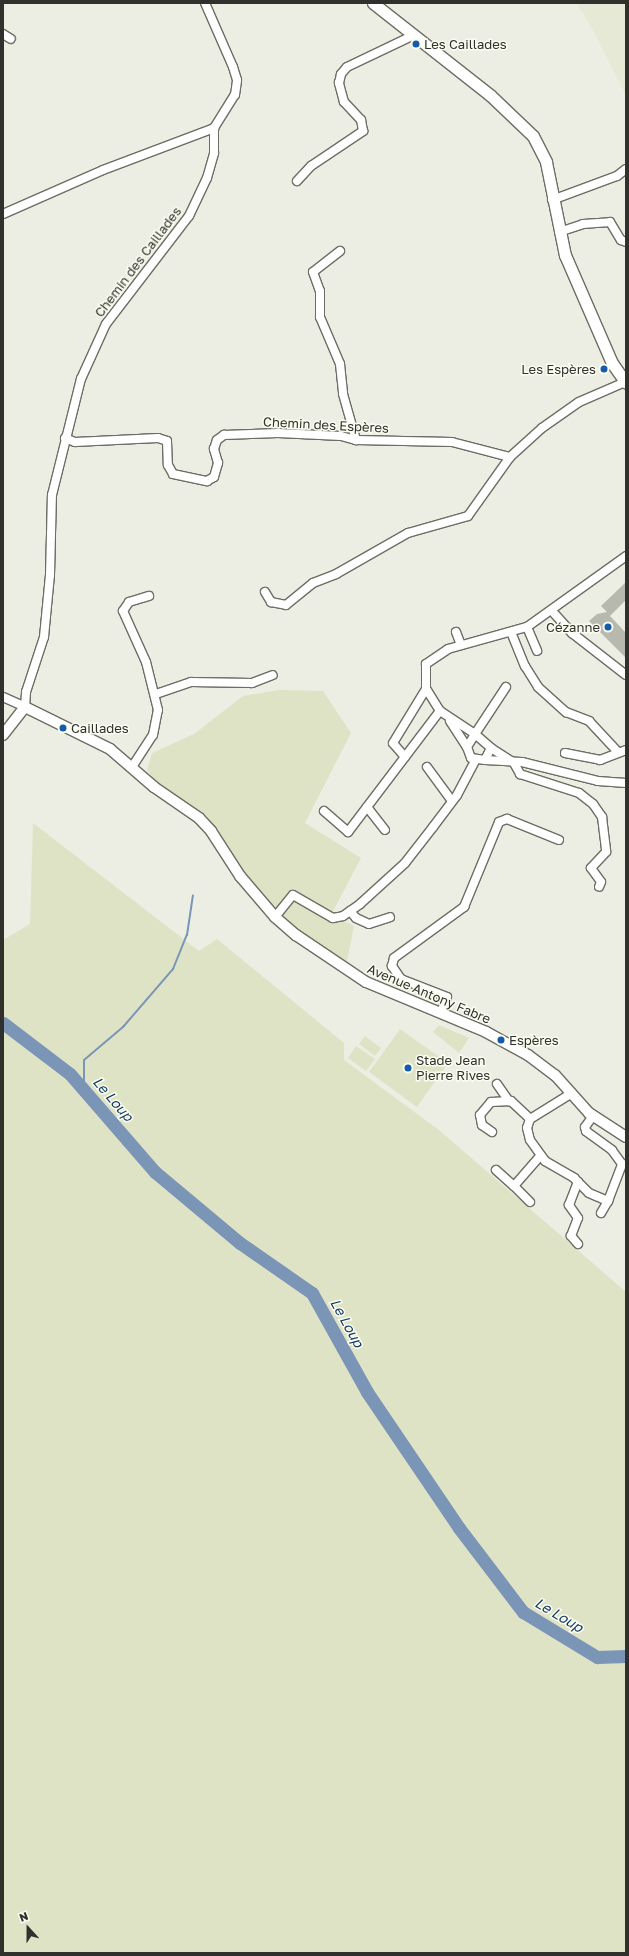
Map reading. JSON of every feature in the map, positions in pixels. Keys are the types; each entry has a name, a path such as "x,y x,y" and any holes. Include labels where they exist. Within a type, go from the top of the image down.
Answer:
{"main road":[{"path":"373,3 414,34 524,126 541,149 549,175 558,232 565,255 599,333 624,385"}],"street":[{"path":"3,214 103,170 214,128 230,106 236,80 205,3"},
{"path":"3,34 11,39"},
{"path":"297,181 311,166 363,131 361,120 344,102 339,83 341,74 347,67 414,34"},
{"name":"Chemin des Caillades","path":"21,712 44,637 51,569 52,495 65,438 81,379 106,324 189,216 208,178 214,153 214,128"},
{"path":"552,200 617,176 626,169"},
{"path":"558,232 583,224 610,222 621,240 626,242"},
{"path":"340,251 313,272 320,291 320,317 340,364 343,394 356,440"},
{"path":"265,592 271,602 286,605 313,583 336,574 408,533 468,516 510,457 560,414 624,385"},
{"name":"Chemin des Espères","path":"65,438 75,442 158,438 167,441 168,465 173,474 207,482 214,477 218,462 214,449 217,440 224,435 341,436 356,440 452,442 510,457"},
{"path":"405,757 393,743 426,689 426,664 436,655 461,645 528,627 626,556"},
{"path":"132,766 153,735 158,710 156,694 146,662 123,611 129,602 149,596"},
{"path":"552,611 572,633 626,675"},
{"path":"528,627 537,651"},
{"path":"456,632 461,645"},
{"path":"511,632 525,666 538,687 566,712 590,721 622,751 600,760 565,753"},
{"path":"156,694 191,682 252,683 272,675"},
{"path":"467,747 506,687"},
{"path":"426,689 440,711 450,720 475,734 491,748 514,763 520,774 579,793 602,817 606,852 591,868 601,882 599,887"},
{"path":"3,697 21,712 3,735"},
{"path":"324,811 348,832 440,711"},
{"name":"Avenue Antony Fabre","path":"21,712 110,749 132,766 211,830 240,876 275,917 323,955 366,982 486,1032 528,1055 572,1093 593,1116 626,1137"},
{"path":"450,720 476,761"},
{"path":"485,760 491,748"},
{"path":"476,761 522,762 598,782 626,784"},
{"path":"275,917 293,895 333,918 350,911 404,863 452,801 476,761"},
{"path":"427,767 452,801"},
{"path":"367,807 385,830"},
{"path":"441,1012 447,997 401,979 392,966 394,958 464,907 499,822 507,819 559,840"},
{"path":"350,911 356,918 369,924 390,917"},
{"path":"497,1084 509,1101 530,1119"},
{"path":"530,1119 572,1093"},
{"path":"492,1132 482,1125 480,1116 491,1102 509,1101"},
{"path":"593,1116 585,1127 586,1130 612,1150 622,1164 608,1201 601,1213"},
{"path":"530,1119 529,1134 540,1156 578,1182 589,1193 608,1201"},
{"path":"514,1186 540,1156"},
{"path":"496,1170 530,1202"},
{"path":"578,1182 568,1205 578,1218 571,1236 578,1244"}],"shaded area":[{"path":"577,3 626,3 626,95 595,34"},
{"path":"279,690 323,691 351,733 305,823 361,858 331,915 354,926 346,966 285,924 232,871 198,813 161,788 147,770 152,753 194,734 243,696"},
{"path":"33,823 199,951 217,939 344,1043 344,1060 439,1130 626,1292 626,1953 3,1953 3,940 30,924"},
{"path":"439,1025 469,1038 459,1053 433,1032"},
{"name":"Stade Jean Pierre Rives","path":"400,1029 448,1063 417,1107 369,1072"},
{"path":"365,1036 381,1048 375,1056 359,1044"},
{"path":"356,1046 375,1059 366,1071 348,1058"}],"building":[{"path":"626,582 626,600 610,616 626,633 626,658 589,621 597,614 607,612 601,606"}],"waterway":[{"path":"84,1090 84,1060 123,1027 173,969 187,935 193,895"},
{"name":"Le Loup","path":"3,1023 70,1074 155,1172 240,1243 312,1293 367,1392 459,1528 523,1612 597,1657 626,1656"}],"place":[{"name":"Les Caillades","path":"416,44"},
{"name":"Les Espères","path":"604,369"},
{"name":"Cézanne","path":"608,627"},
{"name":"Caillades","path":"63,728"},
{"name":"Espères","path":"501,1040"},
{"name":"Stade Jean Pierre Rives","path":"408,1068"}]}
